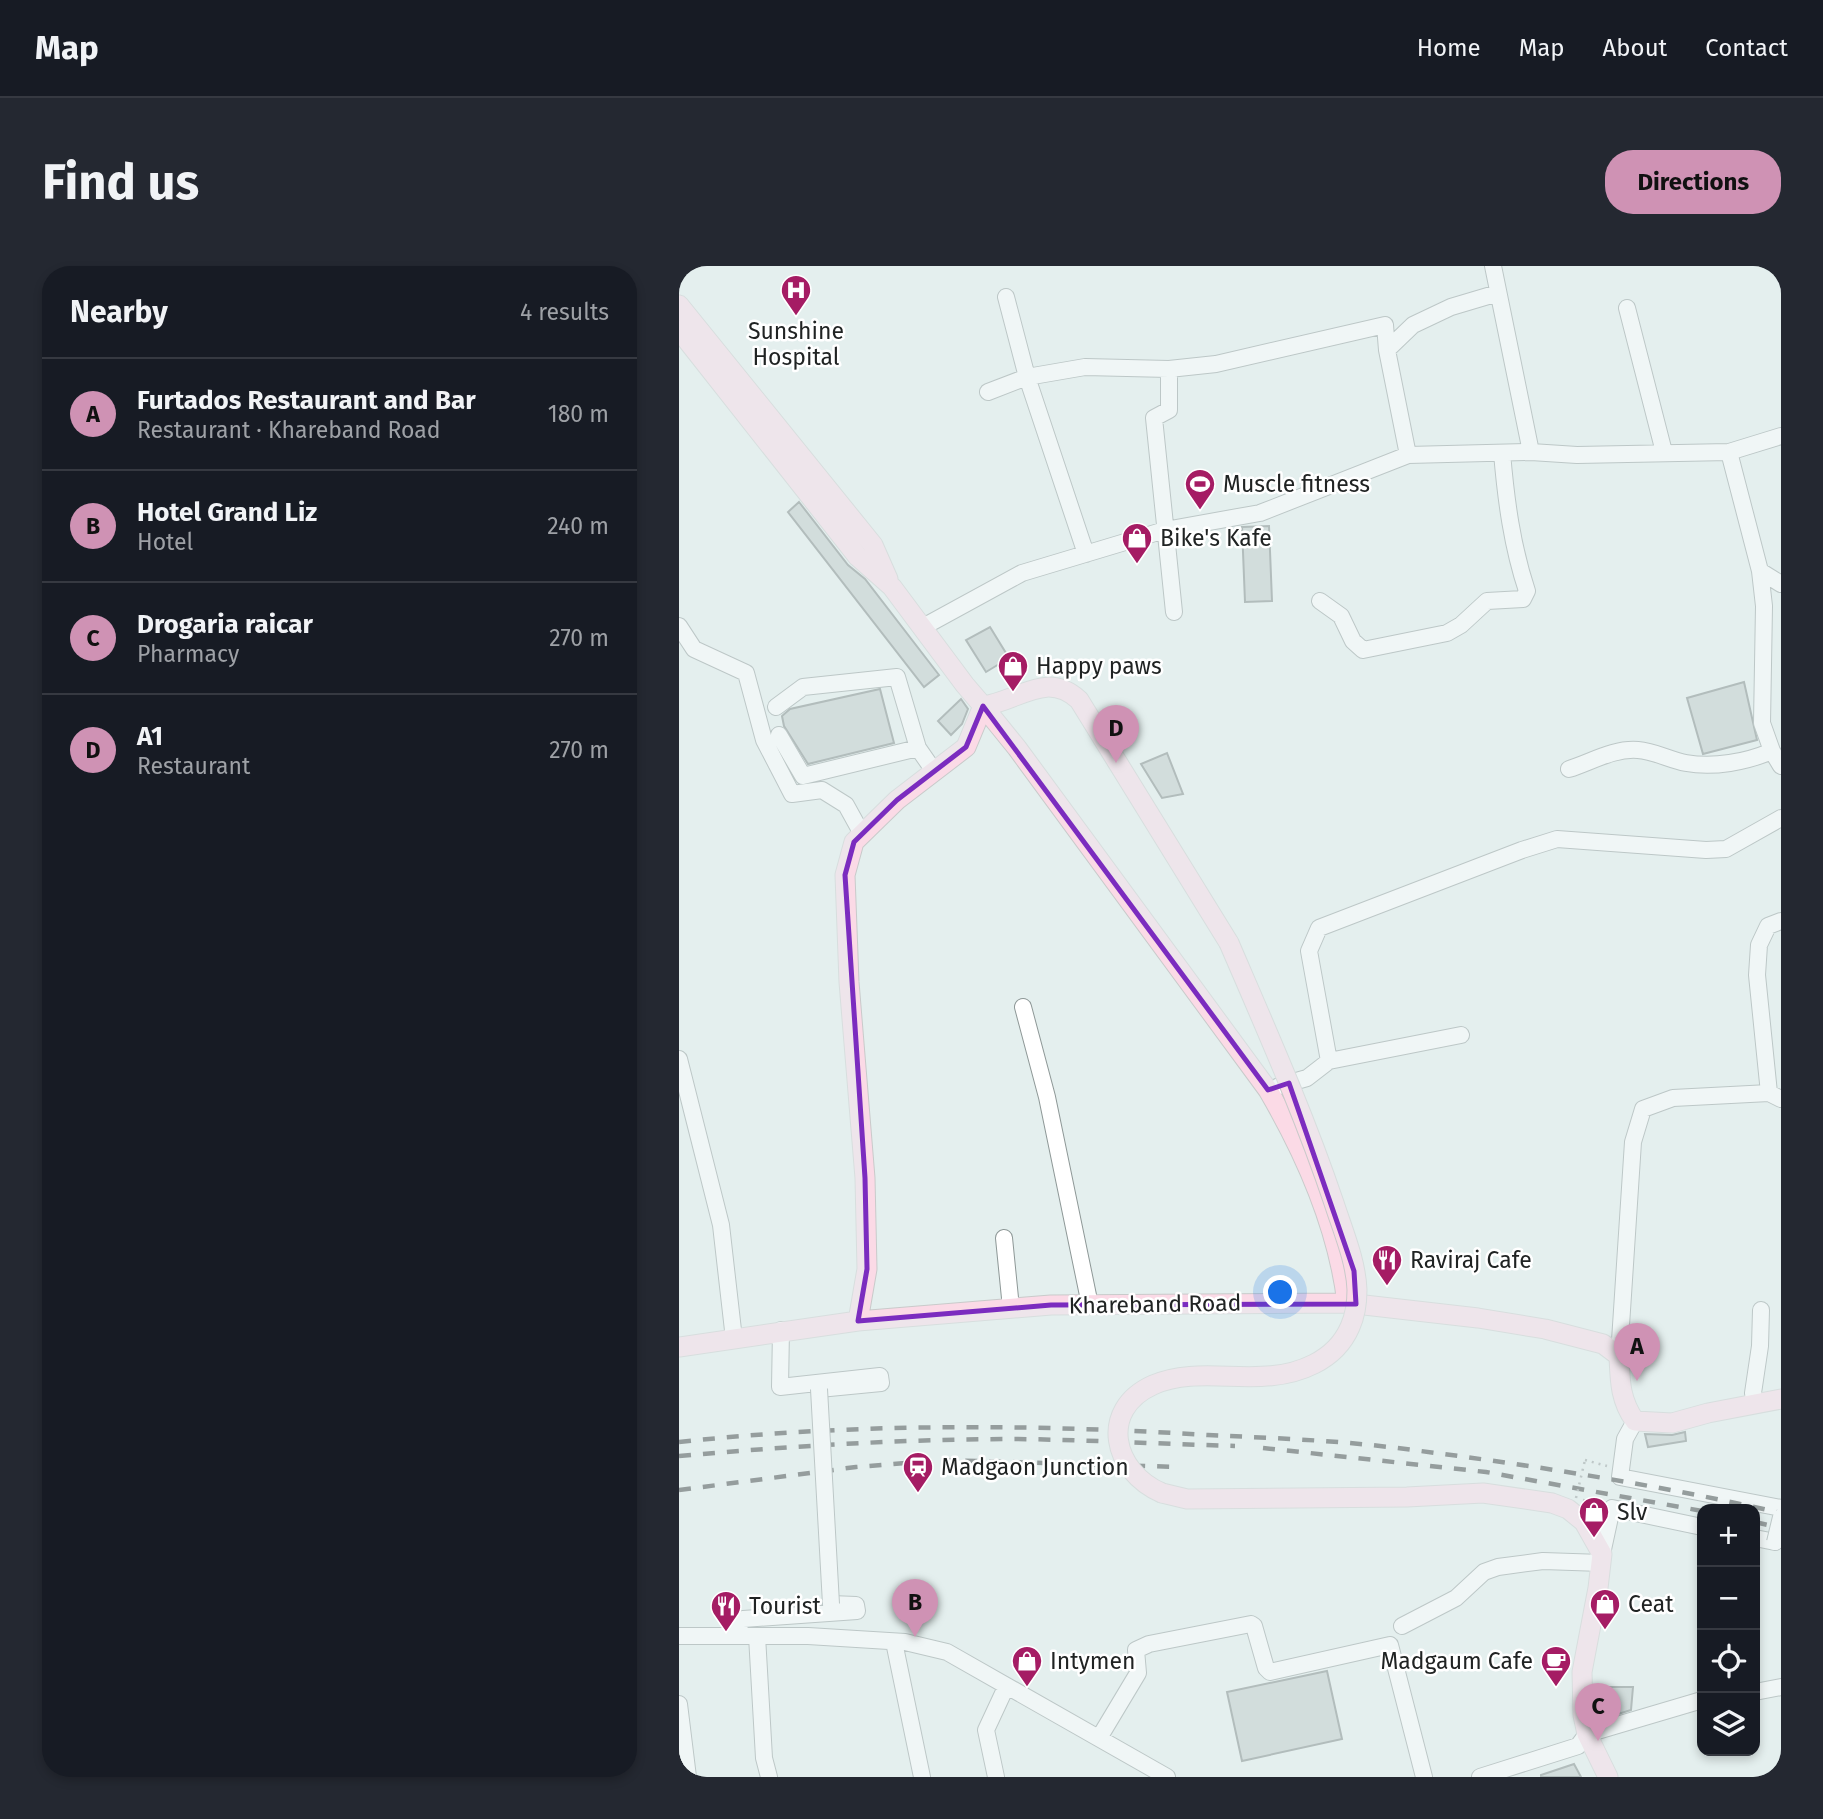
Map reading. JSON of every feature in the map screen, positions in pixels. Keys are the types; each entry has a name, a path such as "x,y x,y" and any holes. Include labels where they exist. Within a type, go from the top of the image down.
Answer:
{"main road":[{"path":"679,305 720,370"},
{"path":"679,330 720,370 873,545 892,587 965,685 1017,748 1268,1090 1286,1121 1320,1197 1343,1269 1347,1303"},
{"path":"983,706 1040,687 1055,686 1070,691 1079,700 1229,943 1300,1110 1320,1163 1354,1271 1357,1290 1350,1327 1338,1346 1324,1359 1284,1376 1187,1378 1153,1386 1136,1395 1121,1416 1118,1434 1124,1461 1146,1486 1187,1499 1407,1497 1483,1493 1552,1503 1568,1509 1584,1522 1602,1559 1582,1672 1583,1716 1587,1734 1608,1777"},
{"path":"858,1321 867,1269 865,1178 849,982 845,875 854,842 897,800 966,747 983,706"},
{"name":"Khareband Road","path":"679,1347 781,1330 1011,1308 1347,1303 1478,1318 1545,1329 1603,1344 1619,1356"},
{"path":"1619,1356 1621,1392 1627,1410 1635,1421 1672,1423 1781,1399"}],"street":[{"path":"1493,266 1531,452"},
{"path":"1387,350 1413,325 1451,307 1498,293"},
{"path":"1006,297 1027,377 1086,554"},
{"path":"1627,308 1664,452"},
{"path":"988,392 1027,377 1085,367 1169,369 1216,364 1385,325 1387,350 1408,455"},
{"path":"1169,369 1169,410 1154,418 1174,612"},
{"path":"923,627 1022,573 1165,530 1260,513 1408,455 1531,452 1577,456 1729,452 1781,436"},
{"path":"1729,452 1760,571 1764,606 1762,723 1772,751 1781,766"},
{"path":"1320,601 1341,616 1353,641 1363,650 1447,633 1461,625 1487,601 1523,599 1527,591 1507,510 1502,453"},
{"path":"1760,571 1781,584"},
{"path":"679,626 694,649 746,673 764,740 792,794 822,790 846,805 862,834"},
{"path":"776,707 803,687 897,677 918,748 934,772"},
{"path":"779,735 803,776 918,748"},
{"path":"1569,769 1624,751 1638,750 1703,765 1740,761 1772,751"},
{"path":"1329,1061 1308,951 1319,928 1557,839 1706,850 1726,849 1781,818"},
{"path":"1619,1356 1633,1142 1643,1109 1673,1098 1775,1096 1758,975 1759,945 1767,926 1781,921"},
{"path":"1023,1007 1047,1097 1090,1305"},
{"path":"1268,1090 1307,1078 1329,1061 1461,1035"},
{"path":"679,1059 721,1225 734,1339"},
{"path":"1004,1238 1011,1308"},
{"path":"1755,1404 1753,1393 1760,1346 1761,1310"},
{"path":"734,1636 743,1619 857,1611 856,1605 831,1604 818,1389 881,1383 880,1377 780,1387 781,1330"},
{"path":"1635,1421 1625,1439 1620,1477 1781,1508"},
{"path":"1402,1626 1456,1598 1485,1572 1498,1567 1543,1561 1602,1559 1612,1508 1697,1526"},
{"path":"1760,1539 1775,1542 1781,1517"},
{"path":"1099,1738 1138,1673 1136,1650 1149,1644 1251,1624 1254,1626 1266,1668 1270,1672 1390,1645 1425,1777"},
{"path":"679,1636 808,1636 894,1642 947,1652 1167,1777"},
{"path":"757,1636 764,1758 769,1777"},
{"path":"894,1642 922,1777"},
{"path":"996,1777 986,1730 1006,1687"},
{"path":"1760,1691 1781,1687"},
{"path":"1480,1777 1578,1746 1587,1734 1697,1701"},
{"path":"679,1704 688,1777"}],"path":[{"path":"1608,1506 1576,1498 1585,1460 1613,1467"}],"highlighted area":[{"path":"983,706 1268,1090 1289,1083 1354,1271 1356,1304 1051,1305 858,1321 867,1269 865,1178 845,875 854,842 897,800 966,747"}],"building":[{"path":"799,502 848,565 865,579 939,675 924,687 788,512"},
{"path":"1269,526 1272,601 1245,602 1242,527"},
{"path":"990,627 1009,658 986,672 966,640"},
{"path":"1744,682 1757,740 1703,754 1687,698"},
{"path":"880,689 894,743 808,764 784,726 782,716 790,709"},
{"path":"961,699 968,709 962,724 951,735 938,721"},
{"path":"1167,753 1183,794 1162,798 1141,764"},
{"path":"1685,1432 1686,1441 1648,1447 1645,1434 1672,1435"},
{"path":"1327,1671 1342,1739 1242,1761 1227,1692"},
{"path":"1604,1687 1633,1687 1631,1710 1602,1719"},
{"path":"1574,1764 1581,1777 1541,1777 1541,1775"}],"railway":[{"path":"679,1442 811,1431 1009,1427 1142,1431 1350,1443 1541,1468 1781,1513"},
{"path":"679,1456 848,1444 975,1439 1235,1446"},
{"path":"1263,1448 1486,1472 1697,1510"},
{"path":"679,1490 856,1467 941,1460 1180,1467"},
{"path":"1760,1523 1781,1528"}],"place":[{"name":"Sunshine Hospital","path":"796,317"},
{"name":"Muscle fitness","path":"1200,511"},
{"name":"Bike's Kafe","path":"1137,565"},
{"name":"Happy paws","path":"1013,693"},
{"name":"A1","path":"1116,763"},
{"name":"Raviraj Cafe","path":"1387,1287"},
{"name":"Furtados Restaurant and Bar","path":"1637,1381"},
{"name":"Madgaon Junction","path":"918,1494"},
{"name":"Slv","path":"1594,1539"},
{"name":"Ceat","path":"1605,1631"},
{"name":"Tourist","path":"726,1633"},
{"name":"Hotel Grand Liz","path":"915,1637"},
{"name":"Intymen","path":"1027,1688"},
{"name":"Madgaum Cafe","path":"1556,1688"},
{"name":"Drogaria raicar","path":"1598,1741"}]}
